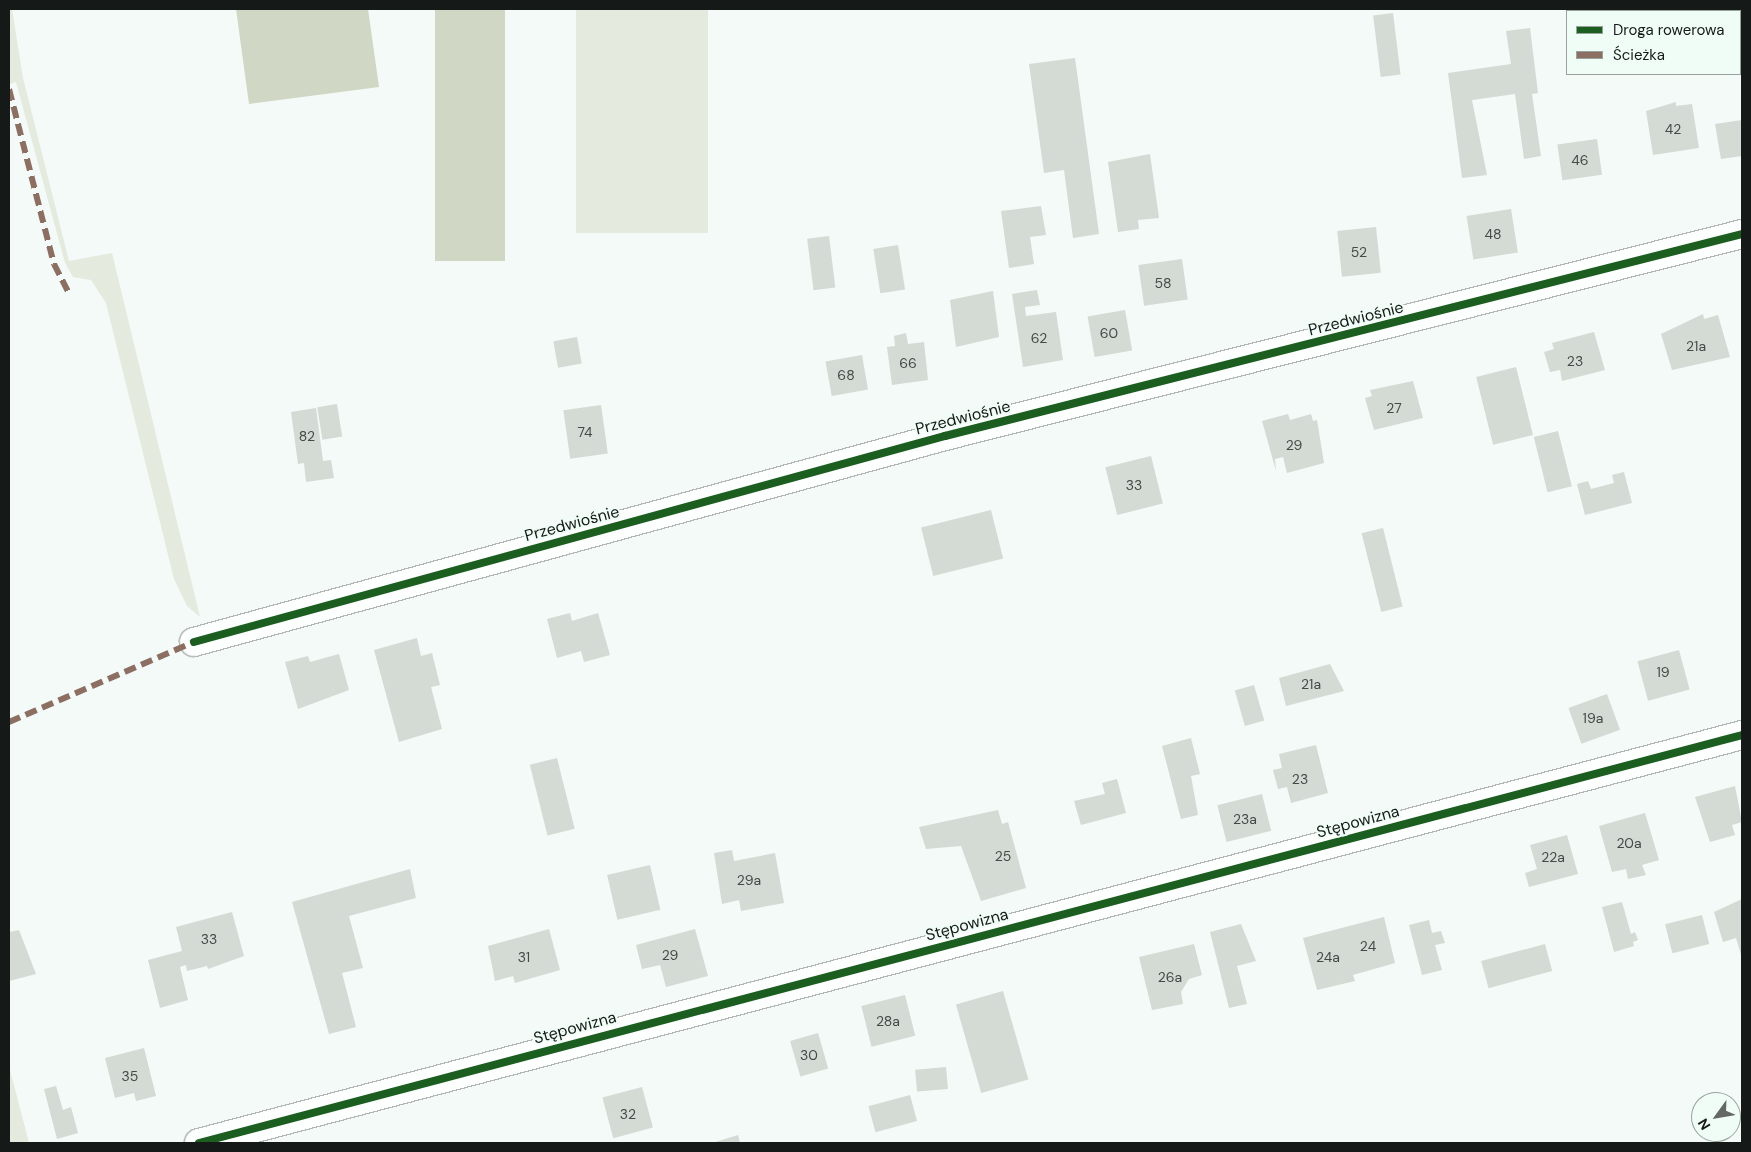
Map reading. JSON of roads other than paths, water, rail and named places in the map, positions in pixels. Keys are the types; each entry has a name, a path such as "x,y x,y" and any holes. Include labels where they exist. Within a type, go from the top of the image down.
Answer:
{"street":[{"name":"Przedwiośnie","path":"194,642 945,436 1742,234"},
{"name":"Stępowizna","path":"199,1143 1742,735"}]}
